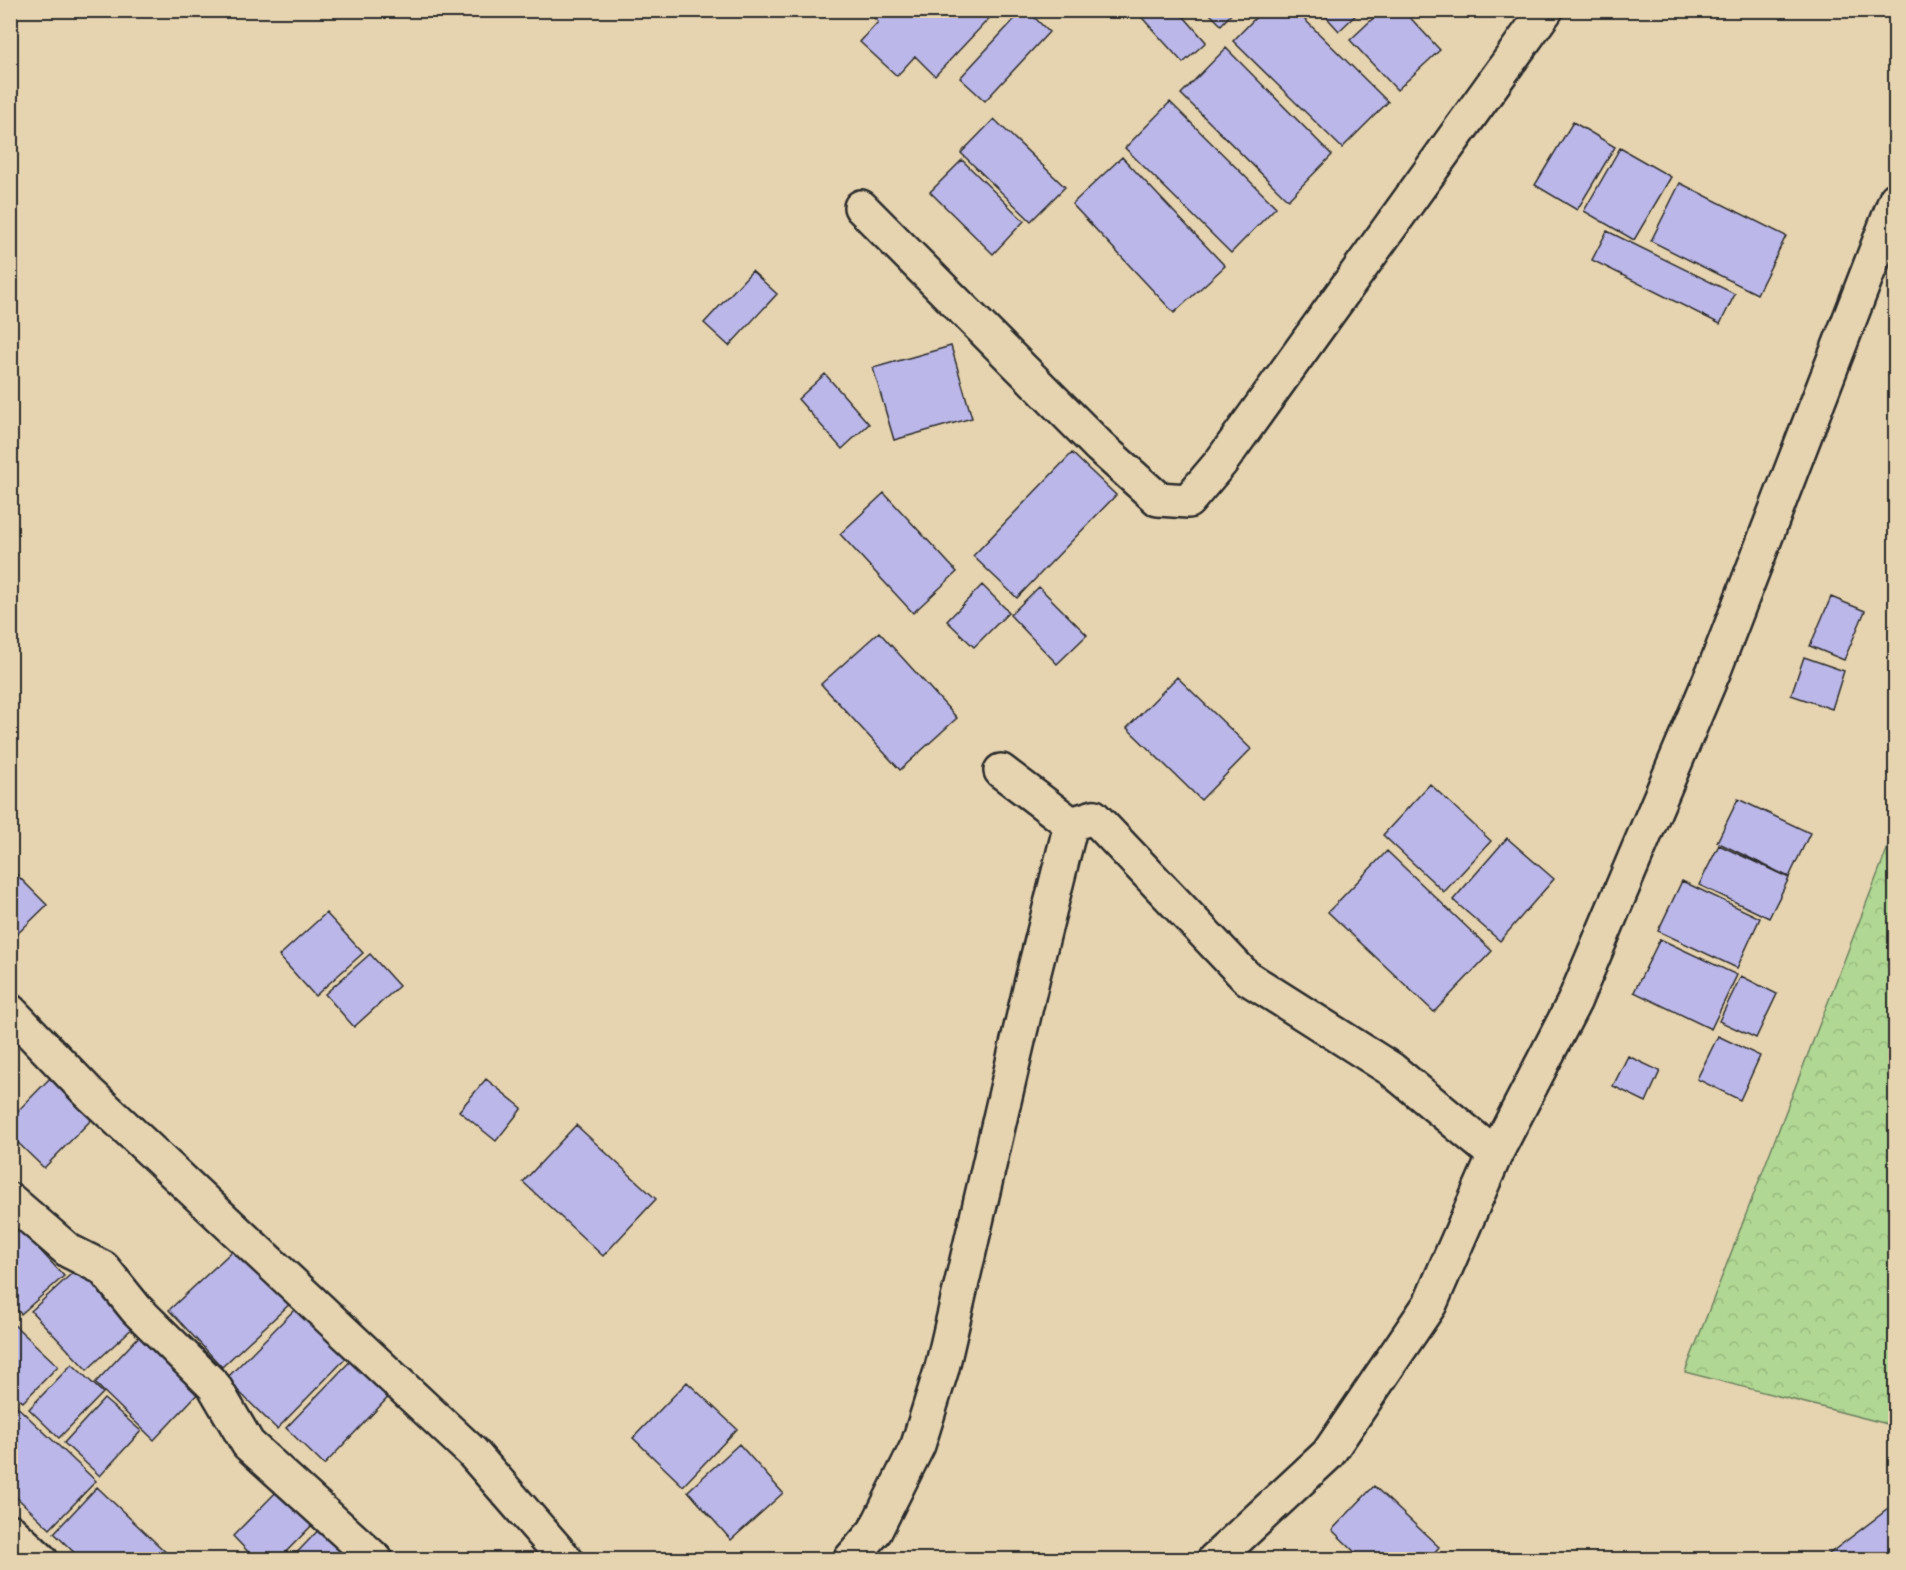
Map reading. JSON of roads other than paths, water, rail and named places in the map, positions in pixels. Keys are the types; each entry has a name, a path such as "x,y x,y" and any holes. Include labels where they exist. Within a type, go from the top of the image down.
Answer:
{"main road":[{"path":"861,207 1100,447 1141,484 1158,499 1188,501 1221,462 1546,10"},
{"path":"1214,1560 1328,1454 1430,1304 1495,1155 1574,1002 1706,689 1896,199"},
{"path":"1001,771 1071,824"},
{"path":"1071,824 1094,817 1246,977 1391,1069 1495,1155"},
{"path":"850,1560 875,1531 918,1445 942,1368 1033,976 1071,824"},
{"path":"10,1011 88,1092 472,1452 566,1560"},
{"path":"10,1200 69,1251 103,1268 136,1309 214,1386 248,1444 376,1560"},
{"path":"10,1532 41,1560"}]}
